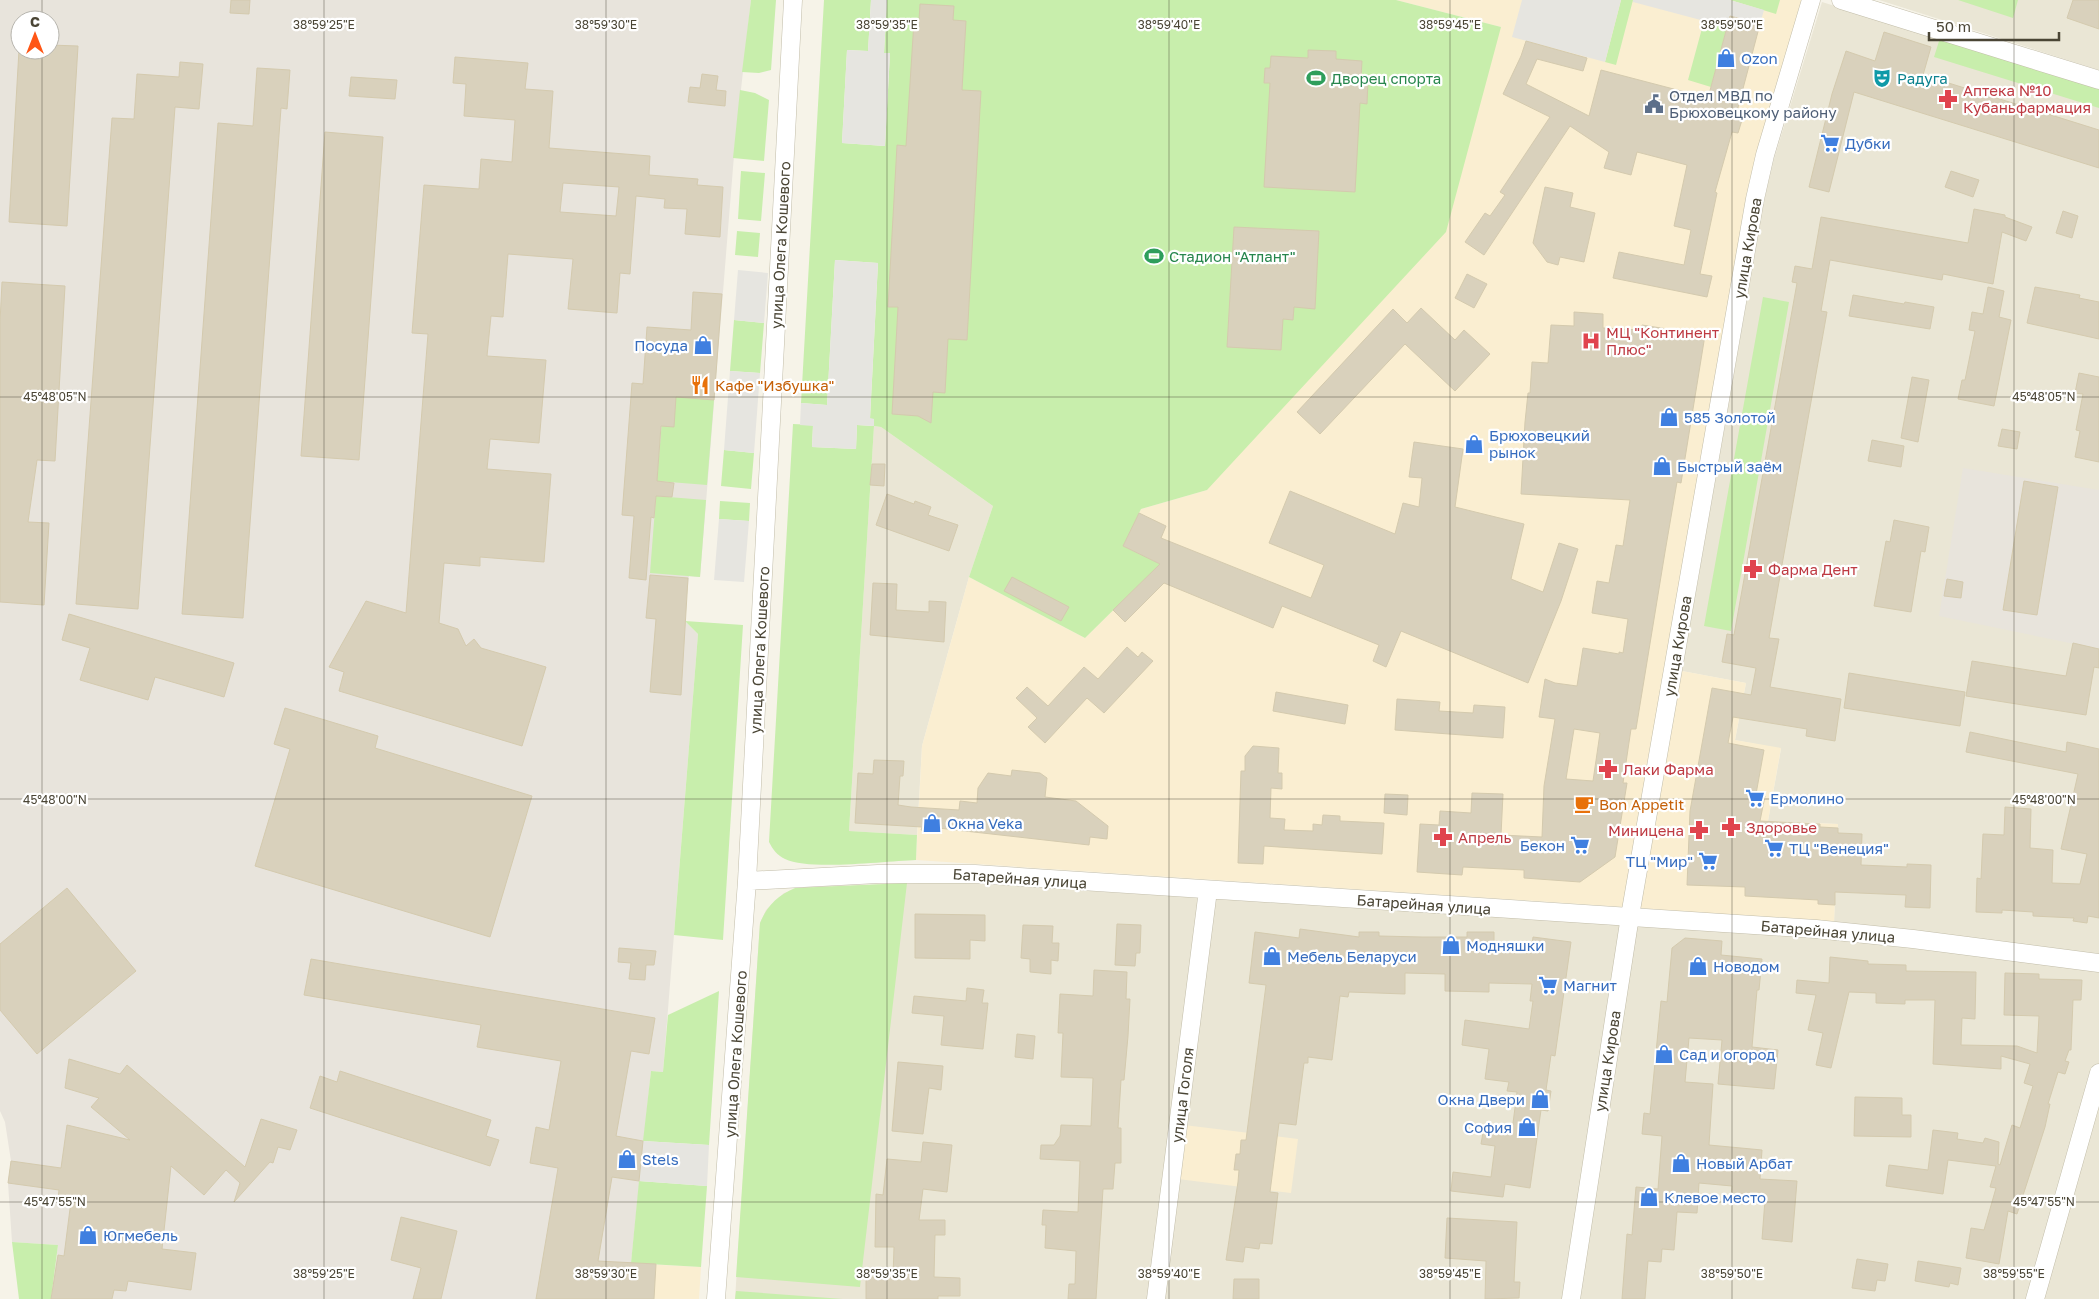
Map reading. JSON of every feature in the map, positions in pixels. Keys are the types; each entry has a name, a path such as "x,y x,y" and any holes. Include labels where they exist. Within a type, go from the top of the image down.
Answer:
{"street":[{"name":"улица Олега Кошевого","path":"716,1299 747,880 793,0"},
{"name":"улица Кирова","path":"1571,1299 1630,916 1755,199 1765,155 1811,0"},
{"path":"1841,0 2099,80"},
{"name":"Батарейная улица","path":"747,880 944,873 1630,916 1861,933 2099,963"},
{"name":"улица Гоголя","path":"1156,1299 1208,890"},
{"path":"2035,1299 2099,1073"}],"shaded area":[{"path":"0,0 751,0 735,143 700,577 689,576 686,604 685,621 698,634 663,1072 651,1071 631,1263 602,1299 51,1299 58,1245 12,1242 8,1183 11,1161 5,1122 0,1111"},
{"path":"871,0 887,0 884,53 890,53 885,146 842,143 847,50 868,51"},
{"path":"1396,0 1805,0 1759,151 1624,907 916,860 922,746 969,577 1085,638 1159,563 1123,546 1141,509 1207,490 1501,27"},
{"path":"1522,0 1621,0 1605,62 1512,37"},
{"path":"1633,0 1730,0 1764,10 1760,24 1731,16 1727,27 1633,2"},
{"path":"1879,0 2099,0 2099,70"},
{"path":"1822,2 2099,88 2099,954 1903,929 1834,923 1838,824 1768,821 1781,749 1735,740 1746,683 1682,671 1765,197 1774,159"},
{"path":"835,260 878,263 870,418 874,419 874,426 857,425 856,449 812,447 813,426 800,425 801,403 827,405"},
{"path":"738,270 768,273 764,323 734,320"},
{"path":"730,371 760,373 754,453 724,450"},
{"path":"874,426 881,427 993,506 969,577 922,746 917,835 849,831"},
{"path":"1963,468 2099,490 2099,649 1939,616"},
{"path":"719,519 749,521 744,582 714,580"},
{"path":"1682,671 1746,683 1735,740 1781,748 1768,821 1838,824 1834,923 1640,908"},
{"path":"950,882 1827,938 1886,943 2099,972 2099,1299 735,1299 760,923 766,910 784,893 805,887"},
{"path":"1184,1125 1298,1139 1291,1193 1178,1179"},
{"path":"643,1141 709,1145 707,1186 639,1181"},
{"path":"604,1262 701,1267 699,1299 602,1299"}],"green space":[{"path":"751,0 776,0 771,70 759,73 742,72"},
{"name":"Стадион \"Атлант\"","path":"824,0 871,0 868,51 847,50 842,143 885,146 890,53 884,53 887,0 1396,0 1501,27 1446,232 1207,490 1141,509 1123,546 1160,564 1085,638 969,577 993,506 881,427 874,426 849,831 917,835 916,860 829,865 796,863 785,859 774,850 769,842 793,424 813,425 812,447 856,449 857,425 873,426 870,419 878,263 835,260 827,405 801,403"},
{"path":"1621,0 1633,0 1616,65 1605,62"},
{"path":"1730,0 1780,0 1776,14"},
{"path":"1958,0 2018,0 2013,18"},
{"path":"1704,21 1727,27 1711,87 1688,80"},
{"path":"1940,38 2099,88 2099,108 1934,57"},
{"path":"740,90 755,93 769,100 764,161 733,158"},
{"path":"741,171 765,173 761,221 738,219"},
{"path":"737,231 760,233 758,257 735,255"},
{"path":"1763,297 1789,302 1731,631 1704,626"},
{"path":"734,320 764,323 760,373 730,371"},
{"path":"664,396 714,400 707,485 657,481"},
{"path":"724,450 754,453 751,489 721,486"},
{"path":"656,496 706,500 700,577 650,573"},
{"path":"720,501 750,503 749,521 719,519"},
{"path":"685,621 743,625 723,940 674,935 698,634"},
{"path":"907,883 860,1287 736,1277 760,923 773,902 795,888"},
{"path":"719,991 709,1145 643,1141 651,1071 663,1072 668,1015"},
{"path":"639,1181 707,1186 701,1267 631,1263"},
{"path":"12,1242 58,1245 51,1299 19,1299"},
{"path":"736,1291 843,1299 735,1299"}],"building":[{"path":"231,0 250,0 249,14 230,13"},
{"path":"2073,0 2099,0 2099,29 2067,18"},
{"path":"920,4 954,6 953,20 966,21 962,90 981,91 967,340 948,339 945,393 933,392 931,423 918,416 892,414 898,307 888,307 897,145 906,146 914,21 919,21"},
{"path":"1730,16 1760,24 1735,119 1742,120 1738,133 1732,132 1715,192 1717,193 1700,274 1712,276 1707,297 1613,278 1619,252 1684,265 1691,230 1674,226 1687,165 1637,152 1631,175 1604,168 1609,152 1570,126 1484,255 1465,242 1485,213 1490,216 1505,195 1500,192 1550,117 1503,94 1526,41 1587,58 1583,71 1537,59 1526,84 1589,116 1601,70 1708,98"},
{"path":"1884,32 1931,47 1923,75 2099,130 2099,168 1854,92 1829,192 1809,187 1832,94 1846,51 1875,61"},
{"path":"60,45 78,46 67,226 9,222 18,60 60,60"},
{"path":"1308,50 1336,51 1336,59 1362,61 1361,79 1368,80 1367,104 1360,103 1355,192 1264,187 1270,83 1264,83 1265,68 1270,68 1271,56 1308,58"},
{"path":"455,57 528,63 525,89 553,91 549,148 650,156 649,175 698,179 697,185 723,187 720,237 685,234 687,209 664,208 665,199 636,196 630,274 620,273 617,313 568,309 573,259 508,254 503,317 491,316 487,356 546,360 539,443 490,439 487,469 551,474 544,562 480,557 480,566 444,563 439,623 458,629 466,646 474,639 481,648 546,667 522,746 339,691 344,672 329,667 366,601 406,613 428,334 412,333 424,185 479,189 481,159 512,162 515,120 464,116 466,84 453,83","holes":["563,183 619,187 616,216 560,212"]},
{"path":"180,62 203,64 199,109 175,107 138,609 76,604 112,118 134,119 137,74 179,77"},
{"path":"257,68 290,70 287,109 281,108 243,618 182,614 218,123 253,126"},
{"path":"702,74 718,76 716,90 726,91 725,106 688,102 690,87 700,88"},
{"path":"351,77 397,80 395,99 349,96"},
{"path":"325,132 383,137 359,460 301,456"},
{"path":"1951,171 1979,180 1973,197 1945,187"},
{"path":"1545,187 1573,193 1570,207 1595,213 1584,262 1560,257 1558,265 1547,262 1533,243"},
{"path":"1974,209 2005,215 2005,217 2032,227 2026,241 2002,232 1993,284 1943,274 1942,280 1830,260 1821,311 1827,312 1769,638 1779,639 1770,687 1841,699 1835,741 1806,736 1807,729 1733,717 1728,743 1764,750 1756,794 1765,796 1760,821 1820,824 1820,827 1838,828 1838,833 1862,834 1861,865 1907,867 1907,864 1931,865 1930,908 1905,907 1906,895 1835,892 1835,905 1818,904 1818,900 1745,896 1745,887 1687,885 1690,811 1712,688 1751,695 1756,668 1722,662 1727,634 1734,635 1797,283 1792,282 1795,266 1812,269 1821,217 1968,243"},
{"path":"2063,211 2078,216 2072,238 2056,233"},
{"path":"1234,227 1319,231 1315,309 1294,307 1293,320 1283,319 1281,350 1227,347"},
{"path":"1467,274 1487,284 1474,308 1455,298"},
{"path":"2,282 65,286 55,461 37,460 28,522 49,523 44,605 0,602 0,322"},
{"path":"1988,287 2004,291 1999,317 2011,320 1994,406 1958,399 1962,380 1965,380 1975,331 1969,330 1972,312 1983,314"},
{"path":"2035,287 2080,295 2079,298 2099,302 2099,339 2027,323"},
{"path":"693,292 722,294 714,400 676,397 674,427 661,426 657,481 674,483 672,497 656,496 654,518 651,517 646,580 629,578 634,516 622,515 632,383 643,384 647,327 691,330"},
{"path":"1853,295 1934,307 1930,329 1849,316"},
{"path":"1421,308 1455,340 1464,330 1490,354 1455,391 1405,344 1320,434 1297,412 1393,309 1407,323"},
{"path":"1574,312 1603,314 1603,328 1641,330 1642,325 1705,335 1681,483 1677,482 1636,729 1631,729 1623,783 1627,783 1615,857 1580,882 1524,878 1524,870 1463,867 1462,875 1417,872 1420,824 1439,825 1440,811 1471,813 1472,793 1503,794 1501,835 1542,837 1544,786 1555,719 1539,717 1545,679 1555,683 1577,686 1583,648 1623,653 1628,619 1592,613 1597,581 1609,583 1616,545 1623,546 1630,500 1521,494 1525,422 1528,393 1530,393 1532,362 1548,363 1551,325 1574,326","holes":["1574,729 1600,733 1593,781 1566,779"]},
{"path":"2079,373 2099,377 2099,462 2075,457 2080,431 2076,430 2083,394 2075,393"},
{"path":"1912,377 1929,380 1918,442 1901,438"},
{"path":"2002,429 2020,432 2017,449 1998,446"},
{"path":"1872,440 1904,446 1901,467 1868,461"},
{"path":"1414,442 1463,449 1455,507 1524,524 1511,579 1543,592 1559,543 1578,549 1561,601 1528,683 1401,631 1386,667 1373,661 1379,645 1282,606 1273,628 1164,583 1125,622 1113,610 1160,564 1123,546 1139,513 1166,526 1161,538 1311,598 1324,565 1269,543 1290,491 1395,534 1403,503 1419,507 1422,478 1409,477"},
{"path":"872,464 885,464 884,486 870,485"},
{"path":"2024,481 2058,487 2037,615 2003,610"},
{"path":"887,494 914,504 915,501 931,507 928,515 958,525 949,551 876,525"},
{"path":"1894,520 1929,527 1925,552 1921,551 1911,612 1874,606 1886,541 1890,542"},
{"path":"650,575 688,578 681,695 650,692 656,619 646,618"},
{"path":"1012,577 1069,607 1061,621 1004,591"},
{"path":"1947,579 1963,582 1961,598 1944,596"},
{"path":"873,583 897,584 896,610 929,612 929,601 946,602 944,642 870,635"},
{"path":"69,614 234,663 224,697 155,677 148,700 80,680 90,648 62,640"},
{"path":"2073,643 2099,649 2099,668 2094,667 2086,715 1966,696 1972,661 2066,676"},
{"path":"1127,647 1138,657 1142,652 1153,661 1104,713 1087,698 1045,743 1028,727 1037,718 1016,698 1027,687 1048,706 1084,667 1098,679"},
{"path":"1849,673 1965,692 1960,726 1844,708"},
{"path":"1276,692 1348,705 1345,724 1273,711"},
{"path":"1397,699 1440,702 1439,711 1473,713 1474,705 1505,707 1503,738 1395,730"},
{"path":"285,708 378,736 375,748 532,796 490,937 255,866 290,749 274,744"},
{"path":"1970,732 2066,752 2067,742 2099,749 2099,918 2088,916 2087,923 2073,921 2074,918 2033,916 2033,912 2002,910 2002,913 1976,912 1977,878 1981,879 1983,834 2004,835 2005,807 2031,809 2030,848 2053,850 2052,883 2080,884 2087,854 2061,849 2078,774 1966,752"},
{"path":"1253,746 1279,748 1278,773 1282,773 1282,789 1271,788 1270,818 1285,819 1284,830 1313,831 1313,824 1322,825 1323,815 1340,816 1340,821 1384,823 1382,854 1264,846 1263,864 1238,863 1241,771 1245,771 1245,756"},
{"path":"874,760 904,761 903,776 900,776 898,805 911,807 959,810 960,801 977,803 978,788 988,773 1011,776 1012,770 1040,773 1047,778 1045,797 1076,801 1108,826 1107,839 1090,837 1089,845 938,828 938,830 921,830 922,827 855,823 858,773 873,774"},
{"path":"1385,794 1408,795 1407,815 1384,813"},
{"path":"67,888 136,971 37,1054 0,1010 0,944"},
{"path":"915,914 985,915 985,941 970,940 970,959 915,958"},
{"path":"1117,924 1141,925 1140,953 1136,953 1135,966 1115,965"},
{"path":"1023,925 1053,926 1052,943 1059,943 1058,961 1051,960 1051,974 1030,972 1030,959 1021,958"},
{"path":"1300,929 1359,937 1359,932 1379,932 1379,936 1467,937 1467,932 1494,932 1494,952 1531,953 1533,937 1571,942 1555,1056 1551,1055 1546,1090 1551,1091 1548,1111 1541,1110 1530,1188 1505,1184 1503,1197 1451,1191 1453,1172 1491,1177 1495,1146 1481,1144 1484,1127 1512,1131 1517,1092 1507,1091 1509,1082 1485,1079 1489,1049 1462,1045 1465,1020 1529,1029 1533,1001 1530,1001 1532,984 1489,983 1489,992 1445,991 1445,974 1405,973 1405,994 1349,992 1348,997 1340,996 1332,1060 1308,1057 1308,1063 1304,1063 1296,1125 1279,1123 1270,1192 1278,1193 1272,1244 1260,1243 1259,1249 1245,1247 1243,1262 1226,1260 1238,1182 1239,1170 1234,1170 1236,1154 1240,1154 1241,1140 1246,1140 1266,985 1249,983 1255,932 1299,938"},
{"path":"1685,938 1722,941 1721,955 1762,959 1752,1047 1778,1050 1774,1089 1718,1084 1722,1040 1689,1038 1685,1082 1713,1084 1709,1145 1762,1150 1760,1179 1797,1181 1792,1242 1762,1239 1765,1200 1731,1197 1732,1186 1699,1183 1697,1213 1677,1212 1674,1250 1662,1249 1661,1262 1648,1261 1645,1299 1622,1299 1627,1234 1632,1235 1636,1187 1658,1189 1662,1136 1642,1134 1644,1113 1650,1114 1661,1001 1667,1002 1672,948"},
{"path":"619,948 656,951 654,965 646,965 645,980 629,979 631,963 618,962"},
{"path":"1830,957 1868,961 1868,964 1906,965 1906,971 1976,972 1975,1019 1962,1018 1961,1045 2017,1046 2037,1053 2039,1016 2004,1015 2005,973 2039,974 2039,979 2082,980 2081,1000 2073,1000 2071,1050 2069,1050 2065,1061 2069,1062 2065,1074 2058,1072 2048,1104 2050,1104 2045,1127 2017,1214 2008,1211 1999,1264 1966,1258 1971,1228 1984,1230 1996,1188 1990,1187 1996,1166 1948,1160 1943,1194 1886,1186 1889,1165 1928,1170 1933,1130 1958,1133 1957,1139 1983,1143 1985,1138 1999,1142 1998,1164 2000,1165 2012,1125 2020,1128 2033,1086 2024,1083 2030,1064 2001,1056 2001,1069 1933,1064 1935,1000 1905,1000 1905,1004 1876,1003 1876,993 1849,992 1831,1068 1816,1065 1823,1033 1808,1030 1816,995 1796,993 1797,980 1829,983"},
{"path":"311,959 655,1018 649,1054 631,1051 616,1136 643,1141 639,1181 612,1177 598,1261 656,1264 654,1299 536,1299 558,1168 530,1163 536,1127 549,1130 561,1061 477,1047 481,1025 304,995"},
{"path":"1094,970 1127,972 1126,999 1130,999 1128,1036 1124,1080 1121,1080 1118,1128 1121,1128 1121,1163 1115,1163 1113,1189 1103,1189 1096,1299 1068,1299 1069,1284 1075,1284 1076,1251 1045,1248 1046,1225 1042,1225 1043,1210 1078,1212 1080,1161 1040,1159 1041,1145 1054,1145 1060,1136 1061,1125 1091,1126 1093,1078 1061,1077 1063,1033 1058,1033 1060,994 1093,996"},
{"path":"967,988 984,990 982,1003 988,1003 983,1049 941,1045 944,1016 912,1013 914,996 966,1001"},
{"path":"1017,1034 1035,1036 1033,1059 1015,1057"},
{"path":"69,1059 120,1074 127,1065 245,1167 261,1119 297,1130 290,1150 278,1147 273,1163 270,1162 234,1202 240,1183 226,1170 204,1195 171,1166 162,1249 196,1253 191,1290 128,1281 126,1291 114,1290 112,1299 51,1299 58,1255 64,1256 71,1201 58,1199 59,1190 8,1183 11,1161 61,1168 67,1125 130,1140 91,1107 99,1098 65,1088"},
{"path":"898,1062 943,1066 941,1090 929,1088 923,1134 892,1131"},
{"path":"340,1071 491,1120 486,1136 499,1140 490,1166 310,1108 320,1076 337,1082"},
{"path":"1855,1097 1902,1098 1902,1115 1911,1115 1911,1137 1854,1136"},
{"path":"923,1142 952,1145 947,1192 923,1189 919,1220 945,1220 945,1235 935,1235 934,1277 960,1278 960,1296 938,1296 938,1299 866,1299 866,1277 893,1277 894,1247 875,1247 876,1194 883,1195 887,1159 921,1162"},
{"path":"401,1217 457,1231 441,1299 413,1299 421,1268 391,1260"},
{"path":"1447,1218 1517,1222 1514,1282 1520,1282 1519,1298 1485,1299 1486,1261 1445,1258"},
{"path":"1857,1259 1888,1264 1885,1281 1877,1280 1875,1291 1852,1288"},
{"path":"1918,1261 1961,1268 1958,1285 1950,1283 1949,1287 1915,1281"},
{"path":"1234,1279 1259,1279 1259,1299 1233,1299"}],"place":[{"name":"Ozon","path":"1726,58"},
{"name":"Дворец спорта","path":"1316,78"},
{"name":"Радуга","path":"1882,78"},
{"name":"Аптека №10 Кубаньфармация","path":"1948,99"},
{"name":"Отдел МВД по Брюховецкому району","path":"1654,104"},
{"name":"Дубки","path":"1830,143"},
{"name":"Стадион \"Атлант\"","path":"1154,256"},
{"name":"МЦ \"Континент Плюс\"","path":"1591,341"},
{"name":"Посуда","path":"703,345"},
{"name":"Кафе \"Избушка\"","path":"700,385"},
{"name":"585 Золотой","path":"1669,417"},
{"name":"Брюховецкий рынок","path":"1474,444"},
{"name":"Быстрый заём","path":"1662,466"},
{"name":"Фарма Дент","path":"1753,569"},
{"name":"Лаки Фарма","path":"1608,769"},
{"name":"Ермолино","path":"1755,798"},
{"name":"Bon Appetit","path":"1584,804"},
{"name":"Окна Veka","path":"932,823"},
{"name":"Здоровье","path":"1731,827"},
{"name":"Миницена","path":"1699,830"},
{"name":"Апрель","path":"1443,837"},
{"name":"Бекон","path":"1580,845"},
{"name":"ТЦ \"Венеция\"","path":"1774,848"},
{"name":"ТЦ \"Мир\"","path":"1708,861"},
{"name":"Модняшки","path":"1451,945"},
{"name":"Мебель Беларуси","path":"1272,956"},
{"name":"Новодом","path":"1698,966"},
{"name":"Магнит","path":"1548,985"},
{"name":"Сад и огород","path":"1664,1054"},
{"name":"Окна Двери","path":"1540,1099"},
{"name":"София","path":"1527,1127"},
{"name":"Stels","path":"627,1159"},
{"name":"Новый Арбат","path":"1681,1163"},
{"name":"Клевое место","path":"1649,1197"},
{"name":"Югмебель","path":"88,1235"}]}
